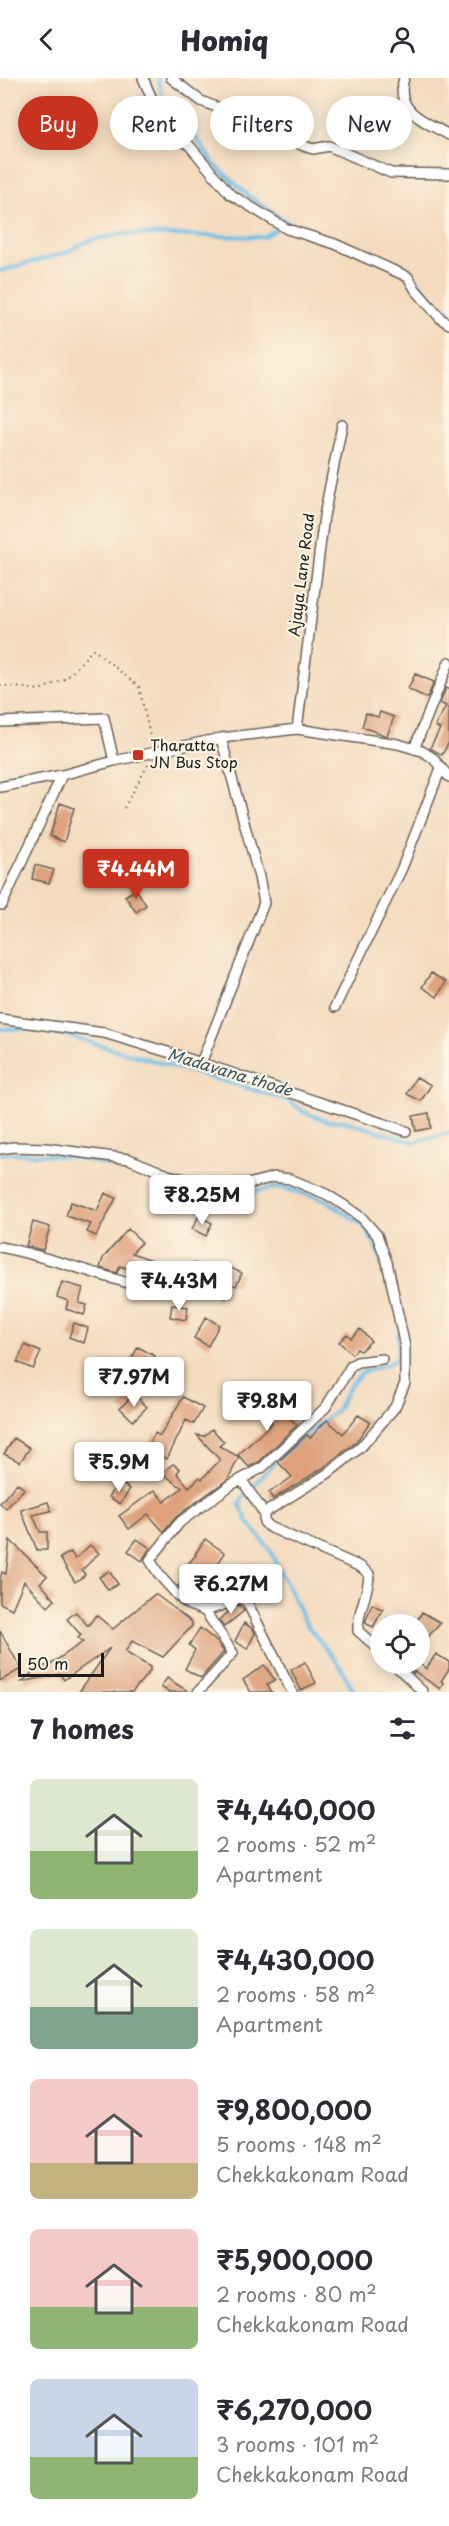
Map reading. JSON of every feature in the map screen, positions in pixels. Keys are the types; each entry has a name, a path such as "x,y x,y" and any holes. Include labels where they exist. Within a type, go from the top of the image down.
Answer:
{"street":[{"path":"143,78 165,129 189,145 230,194 287,229 335,244 408,277 441,320 449,324"},
{"path":"171,78 201,101 262,125 301,145 314,149 329,146 391,173 449,174"},
{"path":"404,78 400,90 409,112 449,135"},
{"name":"Ajaya Lane Road","path":"297,729 324,516 342,425"},
{"path":"414,749 449,662"},
{"path":"0,722 104,718 114,761"},
{"path":"0,787 221,738 297,729 398,744 414,749 433,758 449,777"},
{"path":"201,1063 264,903 221,738"},
{"path":"335,1006 402,868 441,768"},
{"path":"2,905 62,775"},
{"path":"0,1019 104,1033 406,1131"},
{"path":"0,1149 46,1148 129,1159 168,1175 226,1190 274,1177 290,1179 326,1194 362,1218 377,1235 387,1262 405,1347 405,1383 392,1413 361,1447 327,1474 264,1514"},
{"path":"0,1247 39,1254 92,1273 136,1285"},
{"path":"198,1692 233,1653 205,1611 189,1605 178,1596 160,1576 150,1560 180,1522 241,1479 263,1467 326,1407 351,1366 357,1362 382,1359"},
{"path":"241,1479 264,1514 264,1522 282,1533 361,1567 369,1574 367,1590 357,1620 358,1631 370,1641"},
{"path":"205,1611 226,1604 237,1594 247,1602 292,1692"},
{"path":"404,1674 423,1692"}],"path":[{"path":"0,685 40,690 67,678 93,649 139,687 154,753 124,808"}],"building":[{"path":"415,674 434,682 427,698 408,689"},
{"path":"446,688 449,689 449,742 442,755 430,748 440,729 435,726 446,706 440,703"},
{"path":"380,712 394,717 387,736 362,727 366,713 378,717"},
{"path":"60,803 74,808 64,842 50,836"},
{"path":"167,859 181,866 174,879 161,872"},
{"path":"35,865 54,870 49,883 32,879"},
{"path":"136,889 146,905 136,912 125,896"},
{"path":"431,973 446,982 437,997 422,987"},
{"path":"416,1077 431,1085 421,1101 407,1094"},
{"path":"429,1113 431,1128 416,1131 413,1116"},
{"path":"105,1193 116,1198 96,1236 87,1232 91,1224 66,1216 71,1202 97,1211"},
{"path":"199,1216 212,1223 206,1236 192,1229"},
{"path":"33,1222 50,1227 43,1250 26,1246"},
{"path":"128,1229 142,1242 132,1253 157,1262 152,1277 120,1266 117,1273 100,1268 103,1258"},
{"path":"191,1263 220,1268 222,1264 242,1273 236,1286 231,1284 226,1298 202,1290 187,1289"},
{"path":"62,1282 83,1288 79,1303 87,1305 84,1315 66,1309 68,1301 57,1297"},
{"path":"172,1305 188,1307 186,1320 170,1317"},
{"path":"206,1317 219,1325 208,1346 194,1338"},
{"path":"74,1323 88,1328 84,1343 69,1337"},
{"path":"360,1329 371,1341 360,1351 357,1349 352,1354 339,1342 347,1334 351,1338"},
{"path":"25,1345 41,1352 33,1369 17,1362"},
{"path":"138,1347 155,1356 141,1380 125,1371"},
{"path":"263,1391 281,1413 297,1425 259,1462 249,1467 238,1455 272,1423 253,1399"},
{"path":"134,1394 147,1407 133,1421 120,1408"},
{"path":"183,1397 203,1408 194,1424 186,1420 167,1459 147,1449 155,1433 160,1436"},
{"path":"358,1415 370,1422 356,1442 323,1468 273,1499 269,1493 292,1477 278,1462 307,1435 310,1438 327,1420 343,1434"},
{"path":"212,1429 224,1442 219,1446 239,1457 228,1479 176,1517 164,1532 148,1514 129,1529 119,1516 155,1490 164,1502 182,1488 162,1473 173,1464 180,1469 177,1473 189,1487 200,1477 202,1479 220,1460 197,1435 204,1436"},
{"path":"14,1438 30,1448 20,1462 4,1454"},
{"path":"118,1482 130,1489 120,1504 109,1497"},
{"path":"17,1483 24,1489 6,1509 0,1503"},
{"path":"48,1502 51,1511 33,1515 40,1532 47,1532 47,1550 37,1550 21,1510"},
{"path":"137,1539 150,1548 142,1561 128,1551"},
{"path":"205,1539 225,1553 212,1572 226,1589 207,1603 192,1585 185,1593 178,1586 187,1576 181,1572 196,1555"},
{"path":"10,1540 47,1576 40,1583 55,1600 48,1607 24,1581 12,1609 0,1603 0,1578 2,1572 6,1574"},
{"path":"90,1545 99,1553 82,1570 85,1575 75,1582 60,1558 71,1552 75,1559"},
{"path":"109,1571 118,1584 108,1590 99,1577"},
{"path":"155,1594 192,1622 192,1626 163,1657 132,1641 125,1652 150,1667 150,1671 132,1692 79,1692 110,1648 64,1680 60,1674 22,1682 37,1668 49,1665 83,1642 78,1638 81,1635 67,1619 76,1612 88,1626 96,1615 113,1629"},
{"path":"238,1604 244,1611 224,1627 219,1620"},
{"path":"372,1604 383,1610 381,1614 370,1614 370,1626 365,1623"},
{"path":"430,1617 441,1623 430,1635"},
{"path":"244,1623 255,1633 247,1649 235,1641"},
{"path":"200,1628 217,1642 224,1652 201,1678 185,1669 195,1650 189,1645"},
{"path":"0,1631 21,1669 0,1681"},
{"path":"436,1654 449,1662 449,1669 441,1681 444,1683 440,1689 418,1674 430,1674 430,1663"},
{"path":"305,1662 316,1683 301,1690 291,1670"},
{"path":"264,1665 275,1680 267,1685 272,1692 251,1692 243,1680"},
{"path":"167,1678 189,1692 169,1692 161,1687"}],"waterway":[{"path":"158,78 164,104 171,119 196,138 214,164 250,197 284,221 313,233"},
{"path":"0,271 65,253 88,241 121,234 263,237 278,228"},
{"path":"376,258 407,272 433,299 449,311"},
{"name":"Madavana thode","path":"0,1029 32,1029 72,1037 288,1100 304,1112 327,1121 344,1121 414,1142 449,1133"},
{"path":"0,1154 75,1157 156,1176 224,1198 240,1198 257,1191 280,1187 326,1200 364,1226 378,1251 388,1287"},
{"path":"281,1455 336,1411 351,1384 363,1372 389,1364 398,1357 398,1335"},
{"path":"274,1463 242,1498 240,1505 248,1522 270,1550 306,1624 340,1666 354,1692"}],"place":[{"name":"Tharatta JN Bus Stop","path":"138,755"}]}
